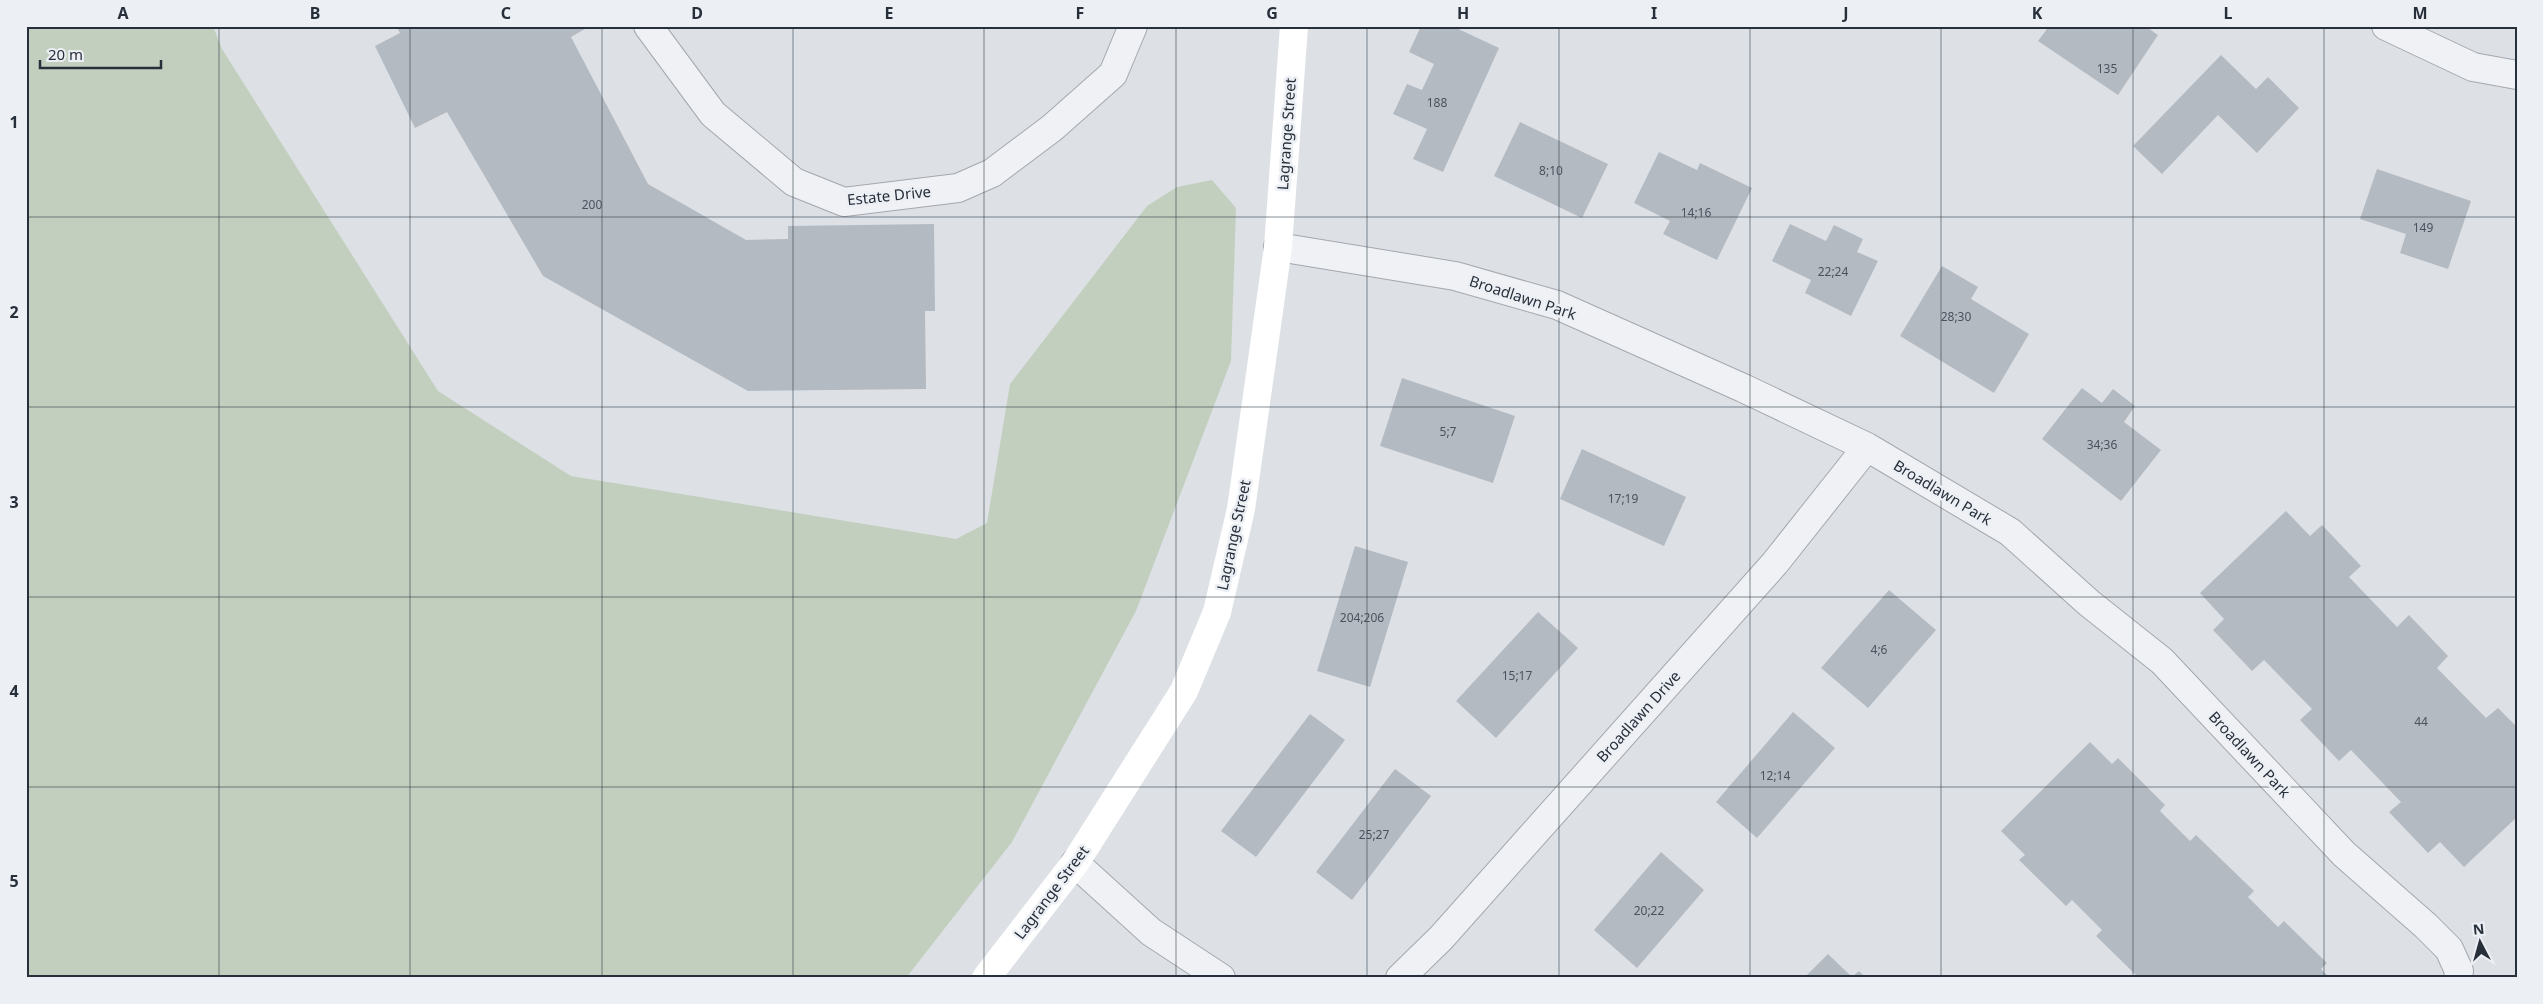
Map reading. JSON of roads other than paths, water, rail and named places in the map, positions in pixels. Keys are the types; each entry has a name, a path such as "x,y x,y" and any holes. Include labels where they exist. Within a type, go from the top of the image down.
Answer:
{"main road":[{"name":"Lagrange Street","path":"986,978 1075,863 1184,691 1217,612 1241,508 1278,247 1294,26"}],"street":[{"name":"Estate Drive","path":"648,26 713,114 794,182 844,202 958,188 992,173 1052,128 1113,74 1132,26"},
{"path":"2386,26 2473,67 2517,75"},
{"name":"Broadlawn Park","path":"1278,247 1454,276 1557,305 1743,388 1867,447 2010,532 2089,603 2162,661 2344,854 2426,926 2449,949 2459,971 2458,978"},
{"name":"Broadlawn Drive","path":"1400,978 1440,938 1775,563 1867,447"},
{"path":"1075,863 1151,932 1221,978"}]}
